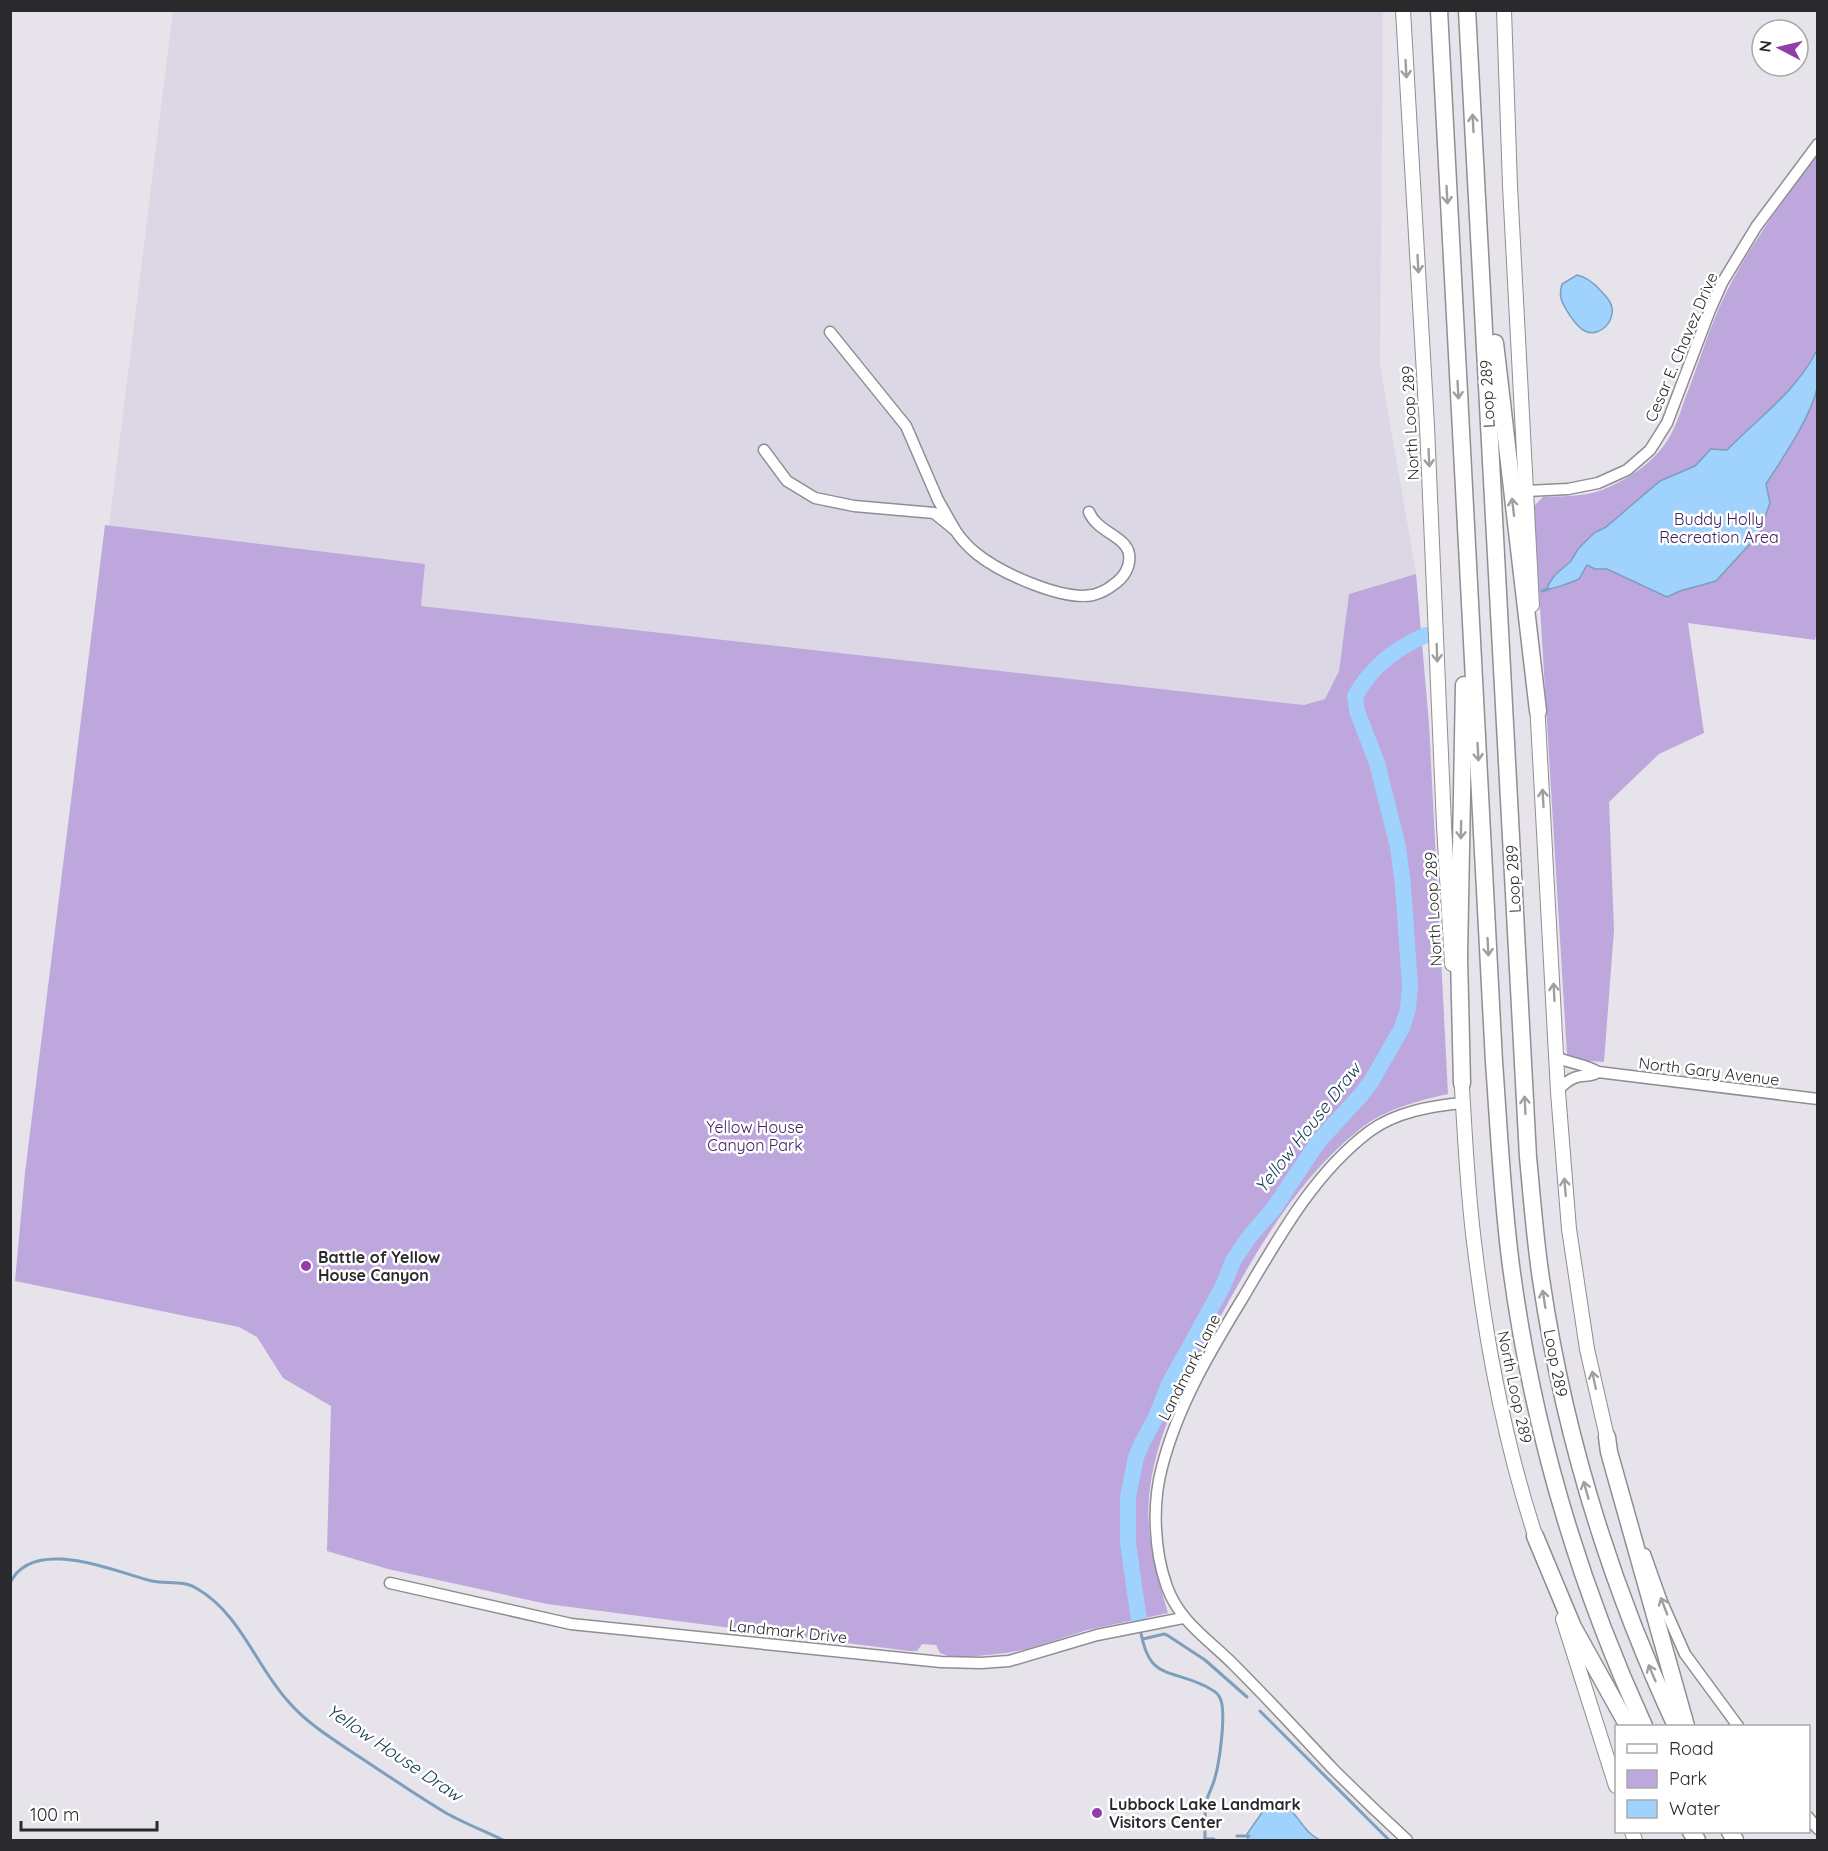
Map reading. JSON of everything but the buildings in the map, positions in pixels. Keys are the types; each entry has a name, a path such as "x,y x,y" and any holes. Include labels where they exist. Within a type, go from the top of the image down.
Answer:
{"highway":[{"path":"1430,10 1445,154"},
{"name":"Loop 289","path":"1439,10 1469,603 1502,1176 1516,1302 1541,1430 1563,1512 1605,1635 1644,1725"},
{"name":"Loop 289","path":"1467,10 1528,1157 1541,1278 1555,1360 1586,1489 1628,1613 1676,1725"},
{"path":"1470,76 1476,41 1475,10"},
{"path":"1478,223 1488,254 1507,457 1538,711"},
{"path":"1462,1083 1459,915 1465,657 1469,603"},
{"path":"1607,1437 1608,1452 1686,1725"},
{"path":"1535,1536 1573,1627 1627,1725"}],"main road":[{"name":"North Loop 289","path":"1403,10 1427,426 1448,894 1474,1248 1490,1352 1517,1476 1615,1780"},
{"path":"1504,10 1510,186 1558,1090 1569,1229 1577,1291 1587,1349 1607,1437"}],"street":[{"name":"Cesar E. Chavez Drive","path":"1526,491 1568,489 1598,483 1627,470 1650,450 1667,423 1722,284 1756,227 1818,144"},
{"path":"830,332 906,426 938,500 955,530 978,555 1006,571 1053,592 1077,596 1093,595 1105,591 1118,582 1126,572 1130,557 1124,543 1102,529 1091,518 1089,512"},
{"path":"764,450 787,481 815,498 854,506 934,513 955,530"},
{"name":"North Gary Avenue","path":"1556,1057 1598,1072 1818,1099"},
{"name":"North Gary Avenue","path":"1558,1090 1572,1079 1581,1076 1591,1077 1598,1072"},
{"name":"Landmark Lane","path":"1407,1840 1334,1770 1234,1664 1183,1618 1168,1590 1163,1574 1157,1529 1157,1502 1161,1469 1180,1412 1229,1320 1306,1198 1350,1147 1372,1130 1391,1119 1438,1105 1462,1103"},
{"path":"1607,1437 1654,1580 1676,1635 1697,1671 1737,1725"},
{"name":"Landmark Drive","path":"390,1583 571,1624 970,1664 1015,1659 1097,1635 1183,1618"}],"shaded area":[{"path":"173,11 1383,11 1380,365 1416,574 1349,594 1339,671 1325,699 1304,705 421,606 425,564 109,526"}],"green space":[{"name":"Buddy Holly Recreation Area","path":"1817,156 1817,633 1815,640 1688,623 1704,733 1659,754 1609,802 1614,930 1604,1062 1575,1060 1567,1055 1534,506 1543,497 1587,494 1611,486 1630,476 1661,449 1675,426 1714,319 1726,293 1769,222"},
{"name":"Yellow House Canyon Park","path":"105,525 425,564 421,606 1304,705 1325,699 1339,671 1349,594 1416,574 1429,724 1448,1094 1413,1103 1380,1116 1360,1129 1317,1170 1297,1193 1263,1243 1196,1360 1167,1422 1154,1465 1150,1488 1150,1536 1155,1567 1168,1613 1087,1630 1028,1649 968,1657 948,1656 940,1653 936,1645 922,1644 917,1651 909,1651 547,1604 388,1569 327,1551 331,1406 283,1378 257,1337 239,1327 15,1281 25,1173"}],"water":[{"path":"1577,275 1592,283 1611,304 1611,318 1606,326 1594,333 1585,331 1576,324 1561,300 1562,284"},
{"path":"1817,350 1818,379 1814,399 1795,438 1766,484 1770,503 1759,534 1716,581 1667,597 1607,569 1595,569 1587,565 1579,579 1548,589 1555,575 1571,561 1578,549 1594,533 1606,527 1660,481 1695,466 1711,449 1727,450 1788,391 1809,365"},
{"path":"1280,1803 1320,1840 1248,1840 1247,1834 1266,1807"}],"waterway":[{"name":"Yellow House Draw","path":"1542,591 1548,589"},
{"name":"Yellow House Draw","path":"1139,1621 1128,1543 1128,1497 1136,1457 1142,1443 1156,1417 1169,1384 1223,1286 1233,1261 1249,1237 1274,1208 1318,1142 1371,1082 1402,1028 1408,1009 1410,986 1398,847 1377,763 1357,711 1355,696 1369,675 1386,659 1404,646 1426,635"},
{"name":"Yellow House Draw","path":"10,1583 21,1569 37,1561 55,1559 97,1565 152,1581 180,1583 196,1588 224,1611 236,1625 276,1686 311,1724 446,1813 503,1840"},
{"name":"Yellow House Draw","path":"1141,1633 1145,1648 1156,1666 1207,1687 1220,1698 1223,1715 1222,1739 1216,1774 1206,1804 1205,1840"},
{"path":"1143,1639 1167,1635 1205,1660 1247,1697"},
{"path":"1260,1711 1389,1840"},
{"path":"1237,1836 1249,1836"},
{"path":"1205,1839 1214,1839"}],"place":[{"name":"Battle of Yellow House Canyon","path":"306,1266"},
{"name":"Lubbock Lake Landmark Visitors Center","path":"1097,1813"}]}
